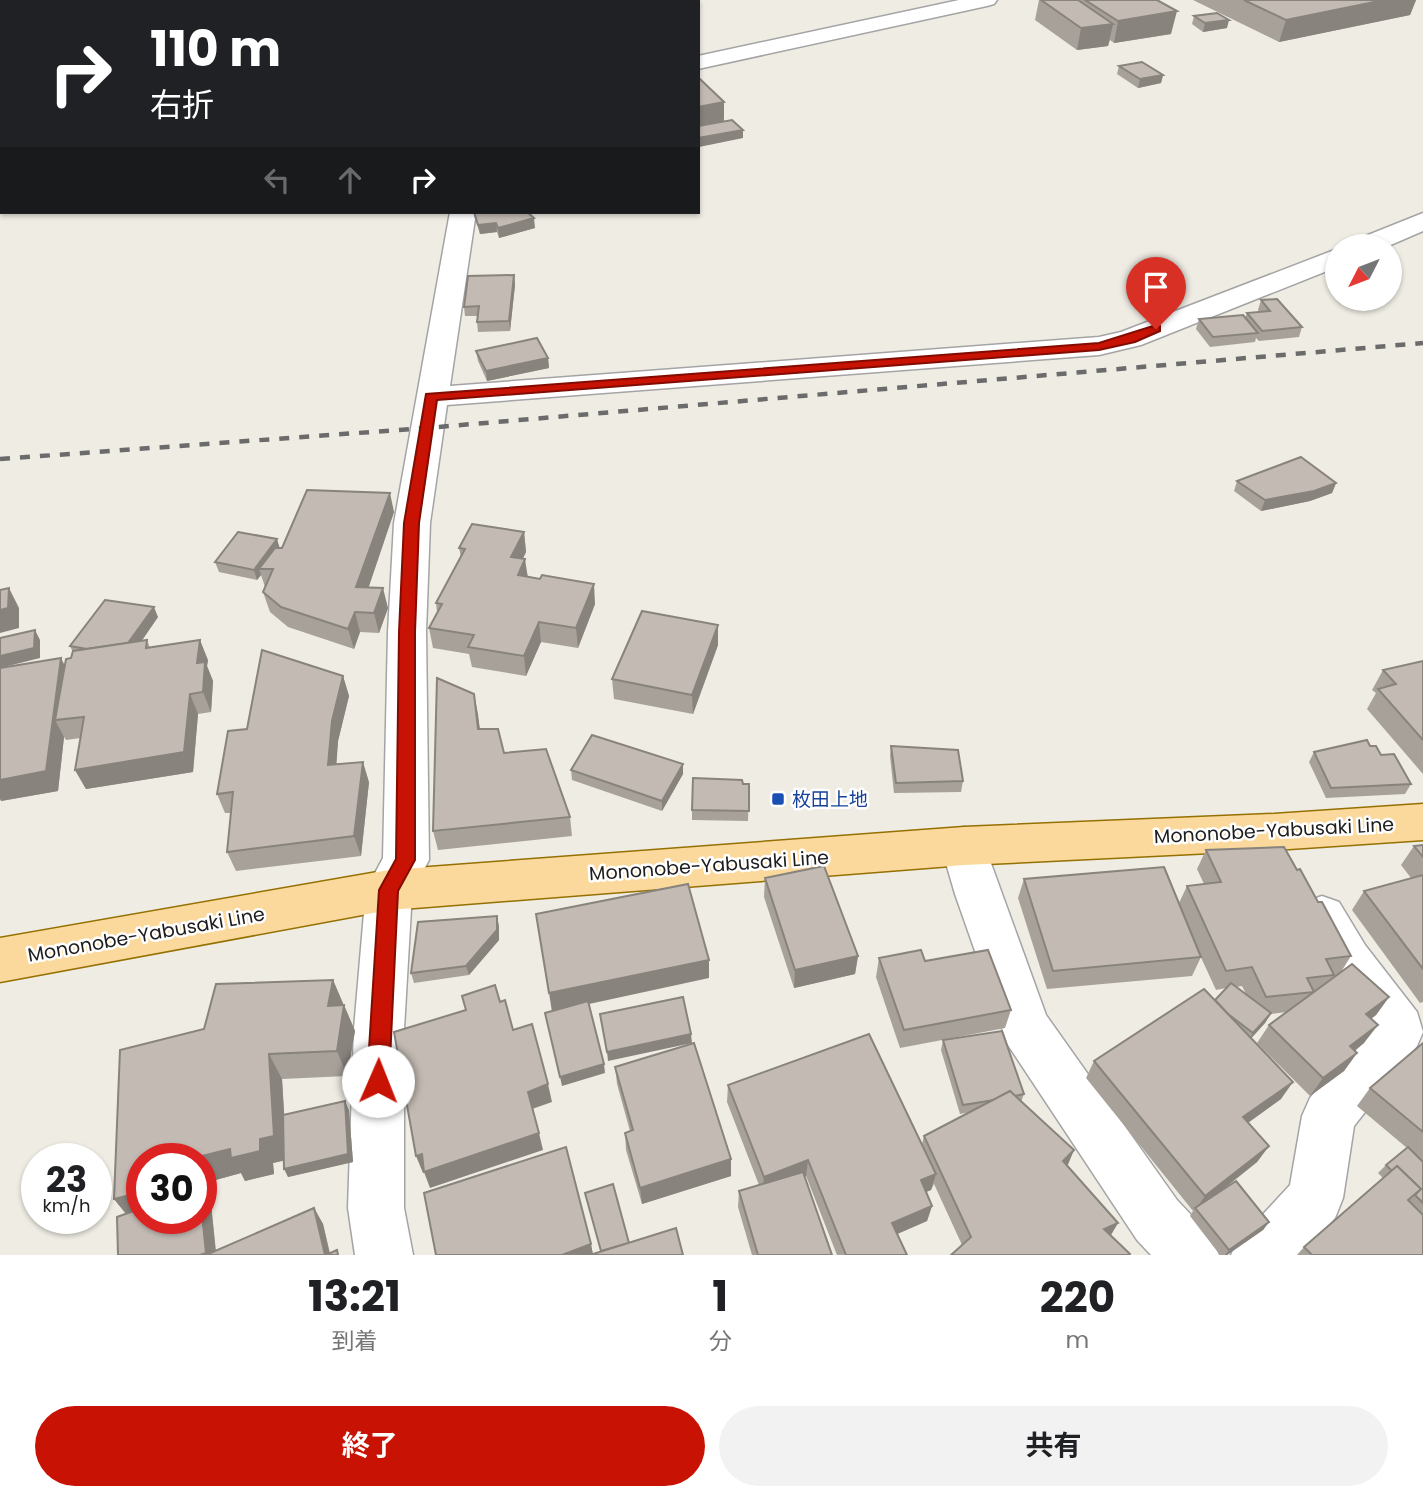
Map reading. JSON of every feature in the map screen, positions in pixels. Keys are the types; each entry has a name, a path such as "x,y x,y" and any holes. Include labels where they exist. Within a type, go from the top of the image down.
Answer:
{"main road":[{"name":"Mononobe-Yabusaki Line","path":"0,960 389,890 964,845 1274,832 1423,822"}],"street":[{"path":"700,63 987,0"},
{"path":"384,1255 376,1208 379,1030 389,890 406,860 407,632 412,523 430,397 463,214"},
{"path":"1393,234 1423,221"},
{"path":"430,397 1099,346 1130,339 1325,262"},
{"path":"1260,1255 1275,1244 1315,1198 1329,1116 1399,1029 1348,960 1274,832"},
{"path":"964,845 978,894 1026,1028 1157,1220 1190,1255"}],"building":[{"path":"1041,0 1078,0 1113,24 1081,28"},
{"path":"1085,0 1157,0 1177,11 1118,21"},
{"path":"1244,0 1384,0 1286,20"},
{"path":"1217,13 1229,20 1205,23 1194,16"},
{"path":"1142,62 1163,75 1140,79 1119,66"},
{"path":"700,79 724,102 700,107"},
{"path":"732,120 743,130 700,138 700,126"},
{"path":"475,214 529,214 534,218 498,228 496,223 478,225"},
{"path":"514,275 509,321 477,322 479,306 464,307 468,276"},
{"path":"1277,299 1302,327 1262,331 1247,313 1270,311 1261,300"},
{"path":"1243,315 1258,333 1213,337 1199,319"},
{"path":"537,338 548,358 486,371 476,351"},
{"path":"1301,457 1336,483 1314,491 1265,500 1237,481"},
{"path":"307,490 390,493 356,587 383,588 374,613 355,612 348,629 281,607 263,592 273,569 259,569 275,548 282,548"},
{"path":"472,524 524,532 511,557 525,559 518,575 540,579 542,575 594,584 576,628 539,622 524,656 468,647 474,635 429,628 442,604 436,603 465,549 459,548"},
{"path":"238,532 277,539 254,570 215,562"},
{"path":"9,588 8,608 0,610 0,590"},
{"path":"105,600 154,607 128,643 87,649 70,646"},
{"path":"642,611 718,625 692,695 612,679"},
{"path":"35,630 34,648 0,656 0,638"},
{"path":"147,640 146,648 200,640 197,663 205,662 203,692 190,694 184,752 75,770 84,717 55,720 66,659 71,658 73,651"},
{"path":"262,650 343,676 332,721 328,765 363,762 354,836 227,852 233,792 217,794 228,731 247,729"},
{"path":"61,658 46,771 0,780 0,668"},
{"path":"1423,661 1423,740 1378,689 1396,684 1383,670"},
{"path":"437,678 474,694 478,729 498,729 504,753 546,749 570,817 433,831"},
{"path":"592,735 683,764 662,801 571,770"},
{"path":"1367,740 1370,746 1376,746 1381,755 1394,754 1411,784 1331,788 1314,752"},
{"path":"891,746 958,750 963,781 896,783"},
{"path":"693,778 742,780 743,784 749,784 749,811 692,810"},
{"path":"1423,845 1423,857 1414,846"},
{"path":"1284,847 1318,902 1322,902 1351,956 1326,959 1334,975 1307,978 1314,992 1266,997 1252,967 1226,971 1187,886 1221,882 1206,850"},
{"path":"824,866 858,956 795,970 765,878"},
{"path":"1164,867 1201,957 1053,971 1024,879"},
{"path":"1423,875 1423,969 1364,891"},
{"path":"688,884 709,960 549,993 536,914"},
{"path":"497,916 497,930 466,966 411,973 418,922"},
{"path":"921,950 925,961 988,950 1011,1010 904,1030 879,958"},
{"path":"1352,964 1389,997 1366,1014 1378,1025 1350,1046 1357,1053 1323,1078 1269,1025"},
{"path":"333,980 328,1006 344,1005 337,1051 269,1054 274,1136 260,1139 260,1151 231,1158 230,1149 217,1152 217,1143 126,1143 126,1196 114,1199 120,1050 204,1029 216,984"},
{"path":"1231,983 1271,1013 1253,1033 1215,1000"},
{"path":"495,985 500,1002 505,1000 513,1030 532,1024 548,1084 528,1092 539,1133 424,1172 422,1154 416,1156 394,1032 466,1010 462,996"},
{"path":"1204,989 1293,1082 1243,1117 1269,1146 1205,1196 1094,1061"},
{"path":"683,997 691,1034 607,1052 600,1014"},
{"path":"588,1001 604,1064 560,1077 545,1013"},
{"path":"1002,1031 1024,1094 1015,1096 1010,1091 994,1100 963,1105 943,1040"},
{"path":"869,1034 936,1174 921,1180 932,1206 892,1223 907,1255 846,1255 808,1160 764,1177 728,1085"},
{"path":"694,1043 731,1159 640,1188 625,1133 633,1130 615,1067"},
{"path":"1423,1043 1423,1132 1370,1088"},
{"path":"1010,1091 1074,1150 1063,1161 1118,1223 1104,1229 1129,1255 951,1255 971,1237 924,1136"},
{"path":"345,1101 348,1154 284,1169 283,1115"},
{"path":"566,1147 591,1244 562,1255 436,1255 424,1193"},
{"path":"1408,1147 1423,1162 1423,1203 1415,1195 1421,1189 1397,1166 1392,1171 1386,1165"},
{"path":"1397,1166 1421,1189 1408,1200 1423,1215 1423,1255 1312,1255 1304,1247"},
{"path":"803,1172 832,1255 758,1255 739,1191"},
{"path":"1236,1181 1269,1222 1229,1250 1195,1208"},
{"path":"613,1184 629,1243 601,1251 585,1193"},
{"path":"314,1208 325,1255 206,1255"},
{"path":"126,1214 126,1234 204,1234 206,1253 118,1255 117,1217"},
{"path":"676,1228 683,1255 590,1255"}],"railway":[{"path":"0,459 426,428 1423,343"}],"place":[{"name":"枚田上地","path":"778,799"}],"route":[{"path":"378,1081 389,890 406,860 407,632 412,523 430,397 1099,346 1130,339 1156,329"}]}
